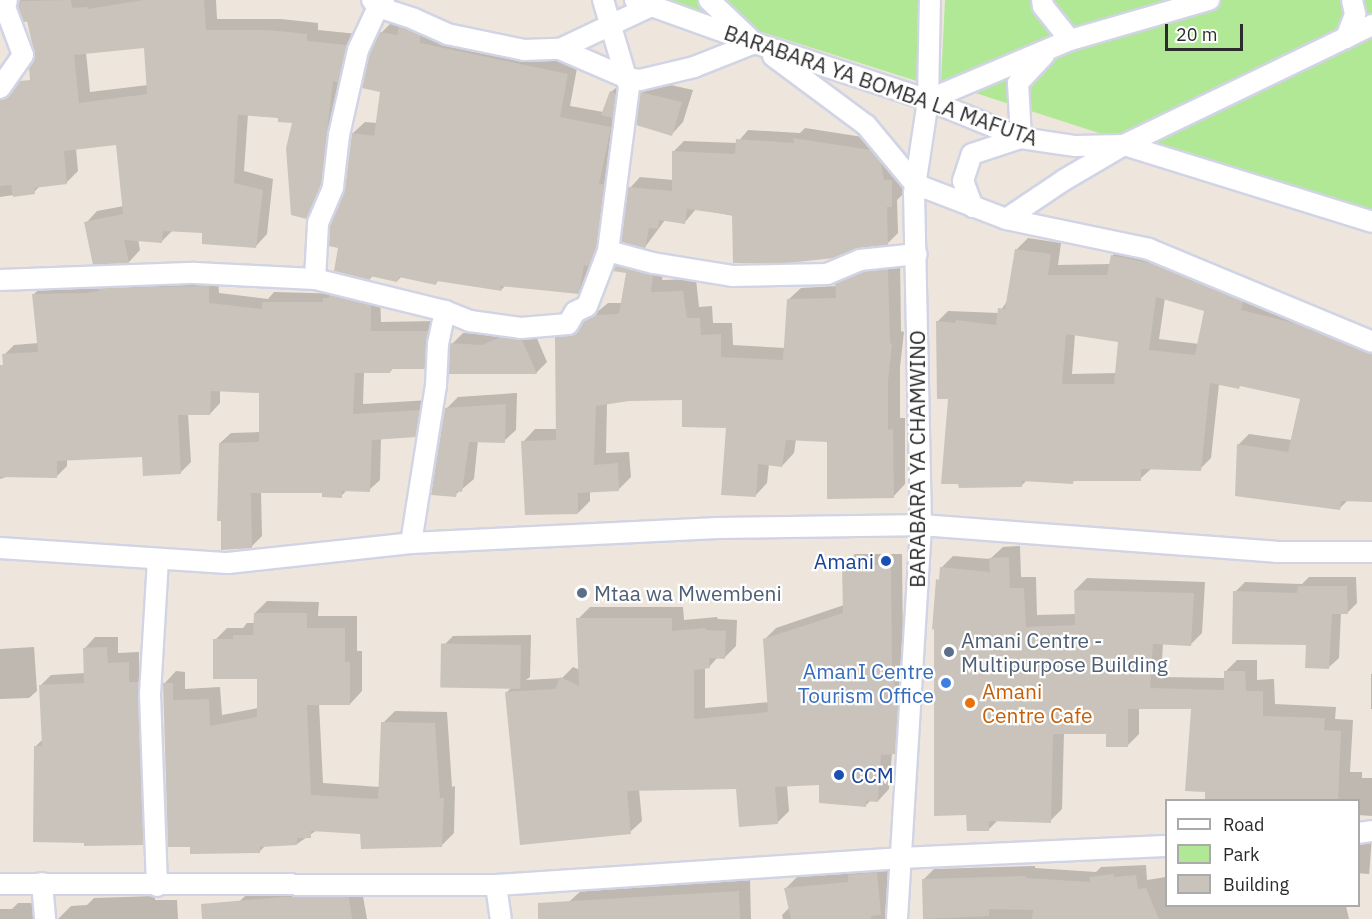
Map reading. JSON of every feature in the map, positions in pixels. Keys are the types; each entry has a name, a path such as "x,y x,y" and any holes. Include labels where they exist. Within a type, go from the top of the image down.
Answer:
{"street":[{"path":"0,88 23,55 5,7 6,0"},
{"path":"0,280 195,273 315,279 445,311 470,321 521,328 568,324 575,312 587,306 608,251 630,87 603,0"},
{"path":"709,0 755,43 866,125 915,184 1006,219 1149,249 1372,342"},
{"path":"1042,0 1043,6 1070,40"},
{"path":"1346,38 1355,14 1352,0"},
{"path":"928,100 1070,40 1202,1"},
{"path":"315,279 318,223 333,187 339,135 358,50 378,2 447,34 524,50 560,49 627,78 640,80 693,67 755,43"},
{"name":"BARABARA YA CHAMWINO","path":"897,919 921,525 915,184 928,100 934,2"},
{"path":"560,49 643,3"},
{"name":"BARABARA YA BOMBA LA MAFUTA","path":"643,3 928,100 1021,138 1075,146 1124,145 1372,221"},
{"path":"1006,219 1064,180 1124,145 1372,25"},
{"path":"973,207 963,181 972,154 1021,138 1018,83 1050,48"},
{"path":"608,251 653,263 732,276 827,274 860,260 917,254"},
{"path":"411,543 436,386 438,344 445,311"},
{"path":"0,548 228,563 411,543 718,528 921,525 1276,552 1372,552"},
{"path":"157,886 150,694 158,559"},
{"path":"0,884 496,885 900,858 1165,846"},
{"path":"42,883 45,919"},
{"path":"496,885 501,919"}],"green space":[{"path":"661,0 923,0 923,83"},
{"path":"945,0 1372,0 1372,221 941,82"}],"building":[{"path":"71,0 72,8 88,7 88,9 144,0 204,0 206,30 268,30 307,34 307,41 347,45 338,83 333,81 321,184 307,219 291,215 286,148 292,123 278,122 278,118 238,115 234,183 263,190 256,248 202,244 202,233 163,231 162,243 124,240 129,263 93,265 84,222 123,214 116,145 64,151 67,184 34,188 35,194 13,197 11,185 0,186 0,100 9,95 20,81 30,80 29,67 35,56 27,21 23,22 18,6 19,1","holes":["144,48 147,94 79,103 74,55"]},
{"path":"399,27 420,35 420,43 568,74 560,117 611,127 599,184 604,184 596,248 589,266 584,265 579,294 500,286 502,291 437,281 436,285 399,277 397,282 370,276 370,280 334,271 338,248 329,246 330,224 345,189 352,133 374,136 380,92 362,88 369,54 380,32 397,35"},
{"path":"610,91 616,94 613,118 601,115"},
{"path":"640,92 682,102 672,136 636,125"},
{"path":"793,138 871,150 881,162 884,180 892,180 892,207 887,207 888,245 858,248 834,258 788,263 733,263 732,215 687,209 685,224 659,220 658,229 649,228 645,249 621,242 628,187 672,191 672,151 735,154 736,139 794,143"},
{"path":"1015,249 1051,254 1048,275 1107,275 1111,255 1154,264 1243,301 1241,310 1298,324 1372,354 1372,502 1341,501 1340,510 1235,496 1237,444 1288,452 1300,399 1240,386 1239,389 1210,383 1201,471 1141,469 1141,481 1073,481 1073,484 1022,481 1022,487 959,488 958,484 941,484 948,399 937,399 936,321 955,323 956,320 996,325 998,308 1005,309","holes":["1156,297 1204,311 1195,355 1149,350","1066,334 1118,342 1114,384 1062,384"]},
{"path":"615,265 653,275 651,292 683,291 687,318 700,318 701,335 721,334 721,357 783,360 787,299 836,298 835,283 863,272 888,269 890,343 892,344 888,381 888,430 893,429 894,498 827,499 827,442 786,440 782,467 758,464 756,497 721,495 726,428 682,427 682,400 629,401 596,406 594,465 618,463 619,491 578,493 578,514 525,515 521,441 556,440 555,337 574,334 584,321 594,315 619,314 626,273 613,271"},
{"path":"209,286 209,303 262,309 262,302 323,302 323,298 329,298 329,295 371,305 371,331 429,331 425,369 391,369 390,373 355,373 353,414 420,410 416,437 372,440 370,492 342,491 342,498 322,497 322,493 251,493 252,548 221,550 221,521 217,521 219,443 259,442 259,393 211,391 210,415 178,415 181,474 143,476 142,457 57,461 57,478 0,477 0,365 3,365 2,354 38,352 32,294 86,293 99,291 98,288"},
{"path":"500,337 522,340 537,374 449,374 450,343 482,345"},
{"path":"506,404 505,443 469,442 462,492 457,491 456,497 431,495 445,408"},
{"path":"1009,557 1010,588 1024,588 1026,627 1075,625 1074,590 1194,593 1191,646 1153,644 1150,688 1224,690 1224,671 1245,671 1246,691 1263,691 1263,716 1325,718 1324,730 1341,731 1338,799 1205,799 1205,792 1185,791 1191,709 1128,709 1128,747 1106,747 1106,734 1053,734 1051,823 989,821 989,831 967,831 966,815 934,816 934,629 932,630 936,579 939,580 940,567 990,572 989,558"},
{"path":"842,565 891,565 892,664 898,713 895,754 881,755 878,802 866,801 866,807 819,803 819,785 775,787 778,824 739,827 736,789 627,791 631,834 520,845 505,692 555,689 560,677 579,686 576,618 672,618 672,631 706,628 706,630 726,631 725,659 709,658 710,668 694,670 694,719 768,712 763,639 843,613"},
{"path":"1298,586 1347,586 1348,614 1332,614 1329,669 1305,668 1306,645 1232,644 1233,591 1297,593"},
{"path":"254,613 307,613 307,628 345,628 345,662 350,662 350,705 307,705 311,795 378,799 381,722 435,723 440,798 444,798 442,847 361,849 360,834 311,831 311,838 297,838 297,845 260,847 260,853 190,854 190,847 168,847 163,683 173,683 173,700 209,699 210,726 257,717 257,679 213,679 213,639 233,639 233,635 253,635"},
{"path":"441,644 521,645 520,689 440,688"},
{"path":"107,647 108,663 129,662 129,682 139,682 144,845 84,846 84,843 33,842 34,746 42,746 39,685 84,683 83,648"},
{"path":"877,872 881,915 871,916 871,919 791,919 784,888 848,882 848,875"},
{"path":"1114,874 1114,877 1136,875 1138,889 1146,888 1159,919 1032,919 1033,910 989,909 989,916 923,919 922,879 1026,876 1026,878 1090,882 1089,877"},
{"path":"739,891 740,919 538,919 538,903"},
{"path":"283,897 349,897 352,919 202,919 201,904"}],"place":[{"name":"Amani","path":"886,561"},
{"name":"Mtaa wa Mwembeni","path":"582,593"},
{"name":"Amani Centre - Multipurpose Building","path":"949,652"},
{"name":"AmanI Centre Tourism Office","path":"946,683"},
{"name":"Amani Centre Cafe","path":"970,703"},
{"name":"CCM","path":"839,775"}]}
